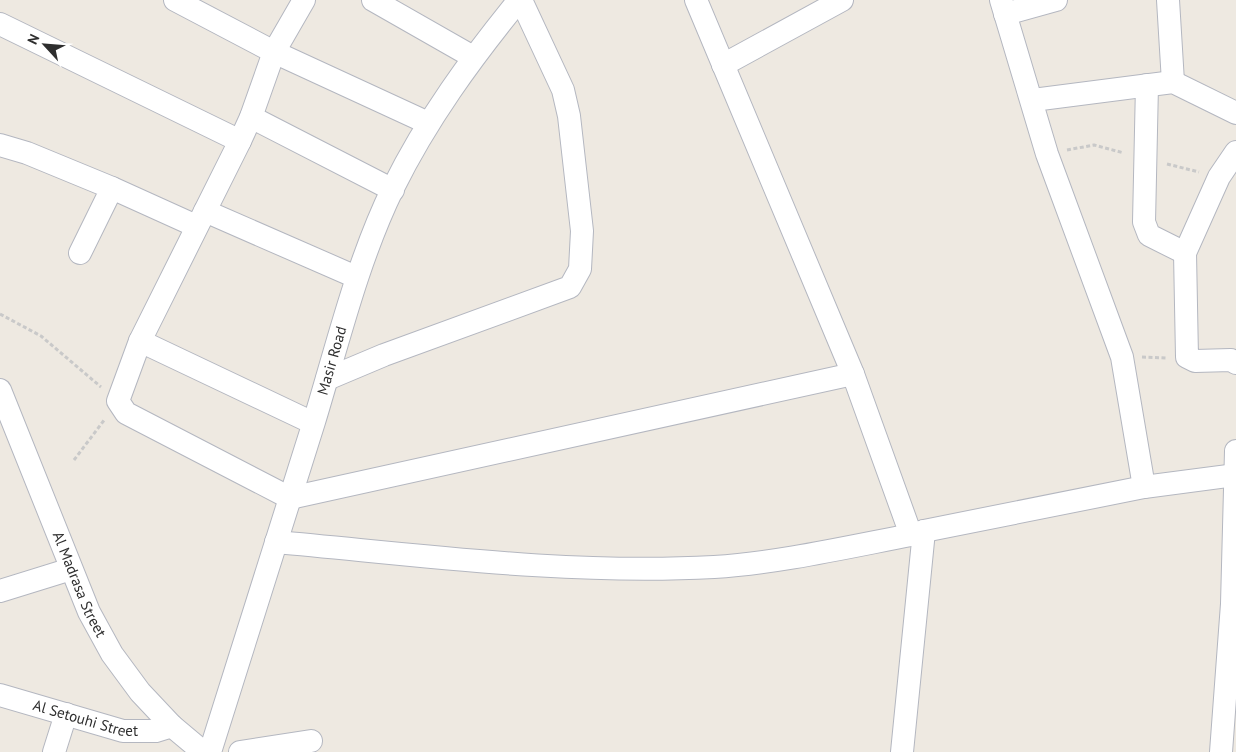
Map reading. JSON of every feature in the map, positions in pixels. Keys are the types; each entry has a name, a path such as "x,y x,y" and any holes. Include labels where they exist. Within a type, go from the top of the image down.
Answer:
{"street":[{"path":"175,0 274,52 428,123"},
{"path":"304,0 274,52 251,117 240,141 140,341 118,401 124,411 132,417 290,498 853,374"},
{"path":"373,0 473,57"},
{"path":"327,379 384,355 570,287 575,281 580,269 582,231 569,116 563,90 520,0"},
{"name":"Masir Road","path":"210,752 327,379 356,277 392,190 428,123 473,57 520,0"},
{"path":"696,0 918,533 902,752"},
{"path":"723,65 842,0"},
{"path":"1056,0 1003,7 1033,100 1047,154 1122,357 1144,487"},
{"path":"1168,0 1173,82"},
{"path":"0,24 240,141"},
{"path":"1033,100 1173,82 1236,113"},
{"path":"1147,85 1144,222 1149,235 1185,253"},
{"path":"251,117 392,190"},
{"path":"0,145 27,153 112,188 356,277"},
{"path":"1236,152 1219,177 1185,253 1185,309 1189,359 1195,361 1231,360 1236,363"},
{"path":"80,253 112,188"},
{"path":"140,341 313,423"},
{"name":"Al Madrasa Street","path":"0,390 88,612 112,654 140,692 172,726 203,752"},
{"path":"1221,752 1232,604 1236,451"},
{"path":"276,542 487,562 636,569 716,567 799,555 918,533 1144,487 1236,475"},
{"path":"0,592 71,568"},
{"name":"Al Setouhi Street","path":"0,695 123,730 156,731 172,726"},
{"path":"54,752 66,714"},
{"path":"240,752 311,741"}],"path":[{"path":"0,314 41,336 118,401 74,460"},
{"path":"1122,357 1189,359"}]}
